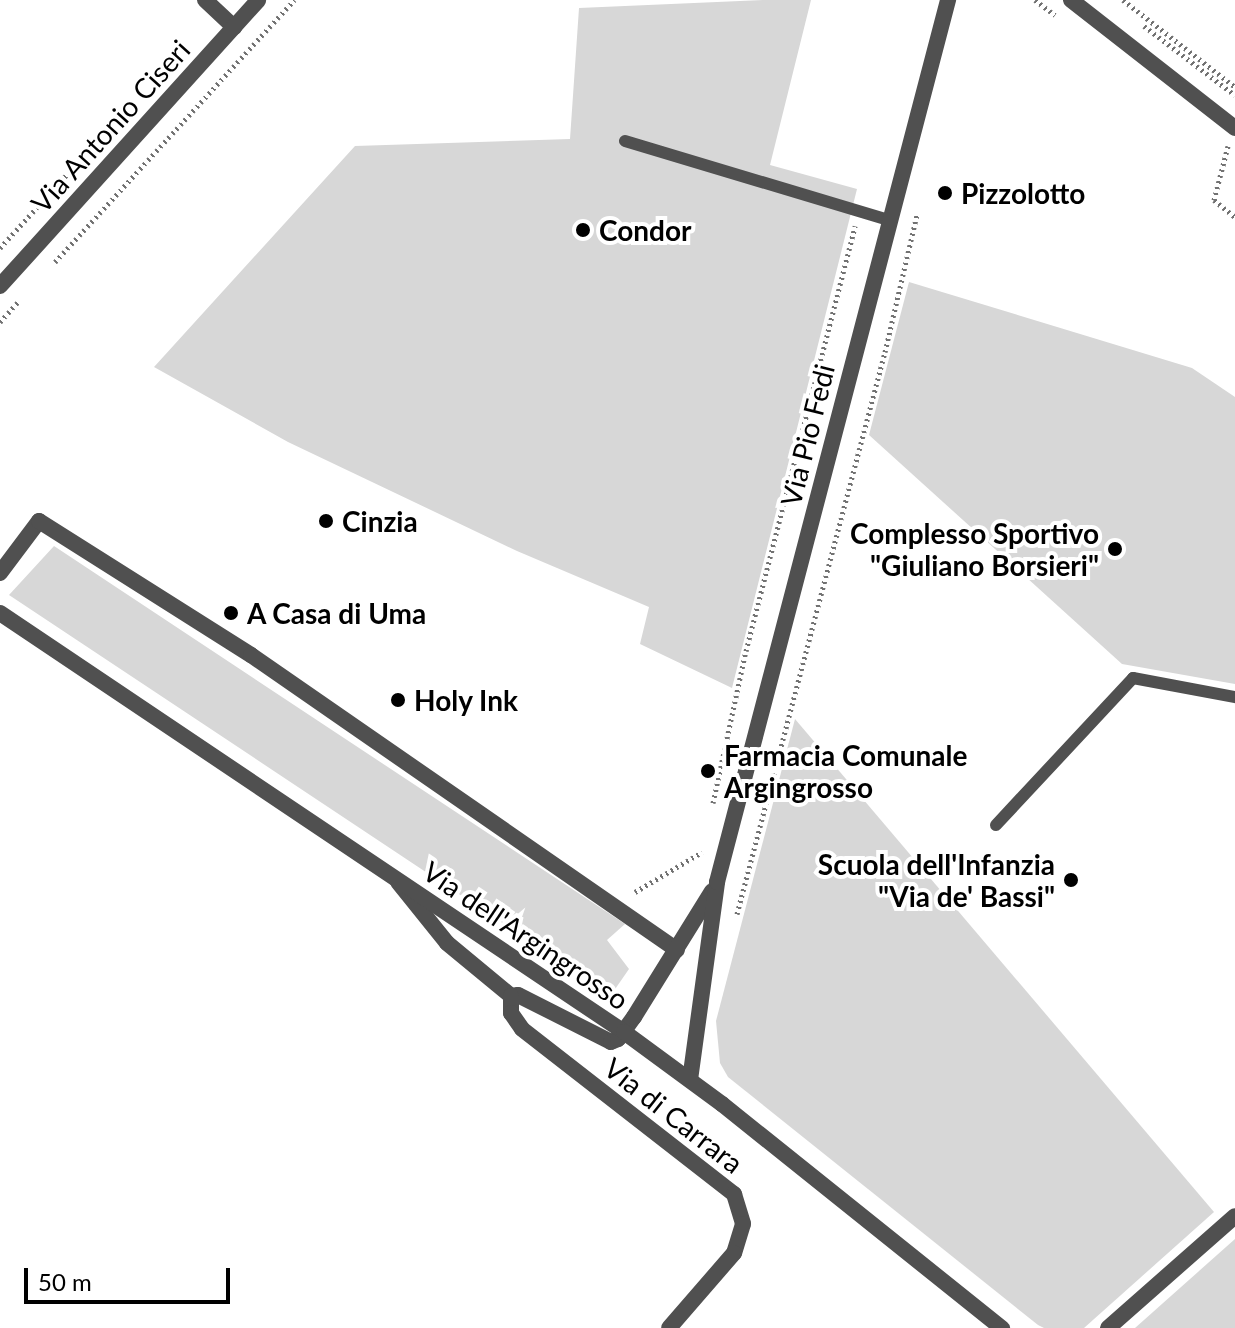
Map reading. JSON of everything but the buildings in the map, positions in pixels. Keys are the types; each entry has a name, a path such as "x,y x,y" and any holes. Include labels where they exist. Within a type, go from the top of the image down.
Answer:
{"street":[{"path":"205,0 234,27"},
{"name":"Via Antonio Ciseri","path":"0,286 258,0"},
{"name":"Via Pio Fedi","path":"690,1080 717,882 948,0"},
{"path":"1071,0 1235,128"},
{"path":"0,573 39,521 251,655 677,950"},
{"name":"Via dell'Argingrosso","path":"0,613 624,1032 690,1080 1002,1328"},
{"name":"Via di Carrara","path":"394,878 447,943 511,996 518,995 606,1041 618,1039 624,1032"},
{"name":"Via Pio Fedi","path":"624,1032 717,882"},
{"name":"Via di Carrara","path":"511,996 511,1013 522,1029 734,1194 743,1224 734,1253 669,1328"},
{"path":"1108,1328 1235,1216"}],"lane":[{"path":"625,141 889,220"},
{"path":"996,825 1133,678 1235,697"}],"path":[{"path":"52,264 294,0"},
{"path":"1035,0 1059,18"},
{"path":"1110,0 1235,95"},
{"path":"1123,0 1235,87"},
{"path":"0,248 145,89"},
{"path":"1216,136 1228,145 1214,200 1235,217"},
{"path":"734,923 878,382 919,203"},
{"path":"712,806 746,651 857,217"},
{"path":"0,322 21,299"},
{"path":"635,892 702,853 705,837"}],"shaded area":[{"path":"811,0 770,165 857,189 732,688 640,644 649,607 517,551 288,442 154,367 355,146 570,139 579,8"},
{"name":"Complesso Sportivo \"Giuliano Borsieri\"","path":"909,282 1192,368 1235,397 1235,684 1122,664 869,435"},
{"path":"54,546 625,924 607,940 629,969 611,995 9,595"},
{"path":"795,719 1214,1212 1084,1328 1044,1328 1038,1325 728,1077 720,1063 716,1021"},
{"path":"1235,1239 1235,1328 1135,1328"}],"place":[{"name":"Pizzolotto","path":"945,193"},
{"name":"Condor","path":"583,230"},
{"name":"Cinzia","path":"326,521"},
{"name":"Complesso Sportivo \"Giuliano Borsieri\"","path":"1115,549"},
{"name":"A Casa di Uma","path":"231,613"},
{"name":"Holy Ink","path":"398,700"},
{"name":"Farmacia Comunale Argingrosso","path":"708,771"},
{"name":"Scuola dell'Infanzia \"Via de' Bassi\"","path":"1071,880"}]}
